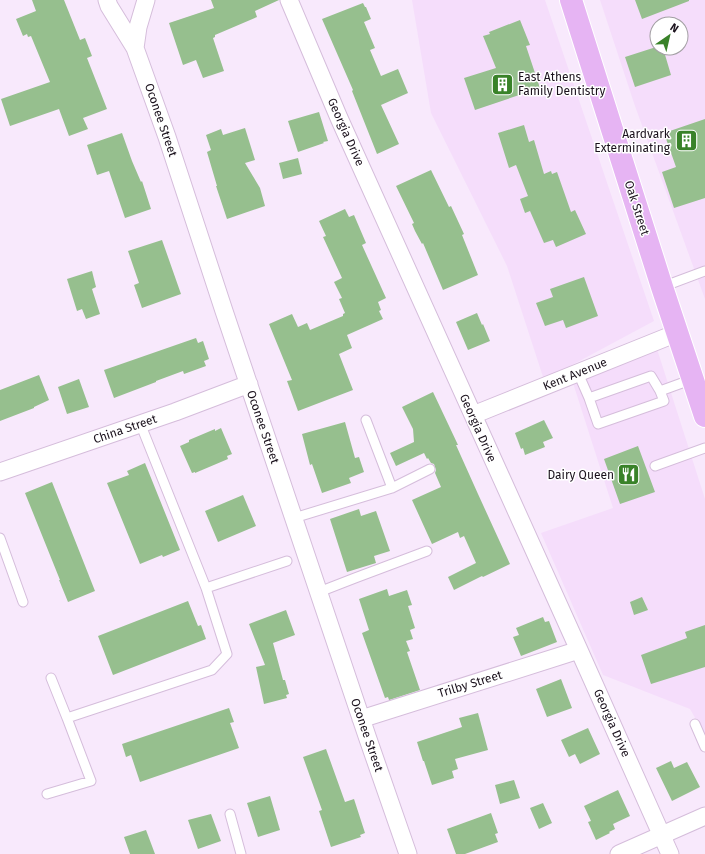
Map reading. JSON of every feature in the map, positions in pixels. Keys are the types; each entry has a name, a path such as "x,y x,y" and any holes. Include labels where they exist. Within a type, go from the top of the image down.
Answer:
{"main road":[{"name":"Oak Street","path":"571,0 677,333 698,385 705,416"}],"street":[{"path":"107,0 109,6 135,48"},
{"name":"Oconee Street","path":"146,0 138,27 135,48 167,137 219,296 408,854"},
{"name":"Georgia Drive","path":"289,0 339,118 670,854"},
{"name":"Kent Avenue","path":"472,415 677,333"},
{"name":"China Street","path":"0,472 249,384"},
{"name":"Trilby Street","path":"361,718 579,650"},
{"path":"619,854 705,816"}],"lane":[{"path":"662,286 705,271"},
{"path":"578,373 598,424 664,401 651,376 589,398"},
{"path":"660,391 698,385"},
{"path":"366,420 392,488"},
{"path":"67,718 212,670 228,654 206,588 140,423"},
{"path":"656,466 705,448"},
{"path":"294,518 392,488 430,469"},
{"path":"0,538 23,602"},
{"path":"319,592 427,551"},
{"path":"206,588 287,561"},
{"path":"47,794 91,781 51,678"},
{"path":"695,724 705,747"},
{"path":"230,814 240,854"}],"shaded area":[{"path":"412,0 545,0 654,321 544,380 507,266 431,113"},
{"path":"600,0 705,0 705,299 635,106"},
{"path":"657,349 705,499 705,735 690,709 603,675 541,533 613,508 573,383"}],"building":[{"path":"32,0 64,0 80,40 85,38 92,56 87,58 107,109 83,118 88,129 69,136 59,109 10,126 1,99 50,82 31,36 28,37 27,34 23,36 16,19 36,11"},
{"path":"211,0 279,0 255,11 257,17 215,35 213,38 224,71 203,78 196,60 183,65 169,23 214,8"},
{"path":"635,0 689,0 689,1 642,19"},
{"path":"363,3 371,19 364,22 375,48 370,50 381,76 398,69 408,93 381,105 399,144 377,154 352,91 353,90 322,19"},
{"name":"East Athens Family Dentistry","path":"520,20 530,45 526,46 540,88 475,110 464,78 496,68 483,36 490,34 489,32"},
{"path":"649,49 649,56 665,56 671,75 635,87 625,57"},
{"path":"319,112 328,141 298,152 288,121"},
{"path":"705,119 705,198 674,208 662,172 676,167 664,133"},
{"path":"524,125 529,142 534,140 544,174 551,171 552,174 557,172 571,212 575,210 586,234 556,247 553,240 544,243 530,211 525,213 520,199 528,196 516,165 509,168 498,133"},
{"path":"245,128 255,160 245,163 260,188 265,206 227,219 207,152 211,150 206,135 221,129 223,135"},
{"path":"122,133 132,161 141,182 142,181 151,209 125,218 109,171 97,175 87,145"},
{"path":"298,158 302,174 283,179 279,163"},
{"path":"431,170 449,207 451,206 464,234 462,235 478,275 443,290 423,243 422,244 415,231 412,224 414,223 396,186"},
{"path":"345,209 349,217 354,215 366,243 362,245 386,298 378,302 381,310 379,311 383,319 347,335 352,348 339,354 353,390 298,411 287,381 292,380 269,324 292,314 298,327 307,323 310,330 343,316 345,313 339,299 342,298 334,282 342,278 323,237 326,236 319,221"},
{"path":"162,240 181,294 142,308 134,285 139,283 128,251"},
{"path":"92,271 96,287 92,289 100,314 86,319 82,309 77,311 67,279"},
{"path":"584,277 598,316 566,328 563,320 545,326 536,303 553,297 550,289"},
{"path":"477,313 490,341 468,350 456,322"},
{"path":"196,338 198,343 203,341 209,359 204,361 206,366 184,374 183,371 114,398 104,370"},
{"path":"39,375 49,400 34,408 0,421 0,390"},
{"path":"79,379 89,407 67,414 58,387"},
{"path":"433,392 510,564 454,590 448,577 476,563 464,536 460,538 458,532 432,544 412,500 441,487 435,473 436,470 434,464 431,463 428,458 427,459 424,453 396,466 390,453 414,442 413,429 402,407"},
{"path":"544,420 553,438 543,442 545,447 525,455 515,433"},
{"path":"345,422 355,458 359,457 364,472 349,478 351,483 322,493 312,464 310,465 302,434"},
{"path":"221,428 232,454 227,456 228,459 192,473 180,446 189,442 189,440"},
{"name":"Dairy Queen","path":"638,446 655,492 620,504 604,459"},
{"path":"145,463 180,550 163,557 162,555 140,564 107,483 129,475 127,471"},
{"path":"52,482 95,591 68,602 25,493"},
{"path":"243,495 256,526 218,542 205,511"},
{"path":"359,509 361,516 376,511 390,551 374,556 376,563 347,572 330,519"},
{"path":"387,589 389,596 407,590 412,605 408,606 415,628 410,630 413,639 406,641 410,651 407,652 420,690 389,700 388,697 385,698 362,633 369,630 359,599"},
{"path":"642,597 648,610 634,615 630,602"},
{"path":"188,601 198,626 201,625 206,639 113,675 98,636"},
{"path":"286,610 295,635 273,643 283,680 285,680 289,694 286,695 287,698 264,704 256,667 265,665 249,624"},
{"path":"543,617 545,622 549,621 557,642 521,656 513,637 519,635 516,628"},
{"path":"705,625 705,667 651,684 641,655 687,638 685,632"},
{"path":"561,679 572,708 547,717 536,689"},
{"path":"229,708 234,722 230,723 239,748 140,782 131,755 126,757 122,744"},
{"path":"478,713 488,750 455,759 458,769 452,771 454,778 432,785 417,742 462,727 459,718"},
{"path":"588,728 600,754 580,764 575,754 569,757 561,740"},
{"path":"326,749 345,802 354,799 365,833 360,835 361,837 331,847 319,811 322,810 303,757"},
{"path":"671,761 674,768 687,762 700,787 672,801 656,768"},
{"path":"514,780 520,798 500,804 495,785"},
{"path":"618,790 630,816 613,824 615,829 596,840 588,822 591,821 584,806"},
{"path":"270,796 280,830 258,837 247,803"},
{"path":"543,803 552,823 539,829 530,808"},
{"path":"491,813 498,833 495,834 498,842 465,854 456,854 447,829"},
{"path":"211,814 221,841 198,849 188,820"},
{"path":"146,830 155,854 130,854 124,837"}],"place":[{"name":"East Athens Family Dentistry","path":"503,84"},
{"name":"Aardvark Exterminating","path":"686,141"},
{"name":"Dairy Queen","path":"629,475"}]}
